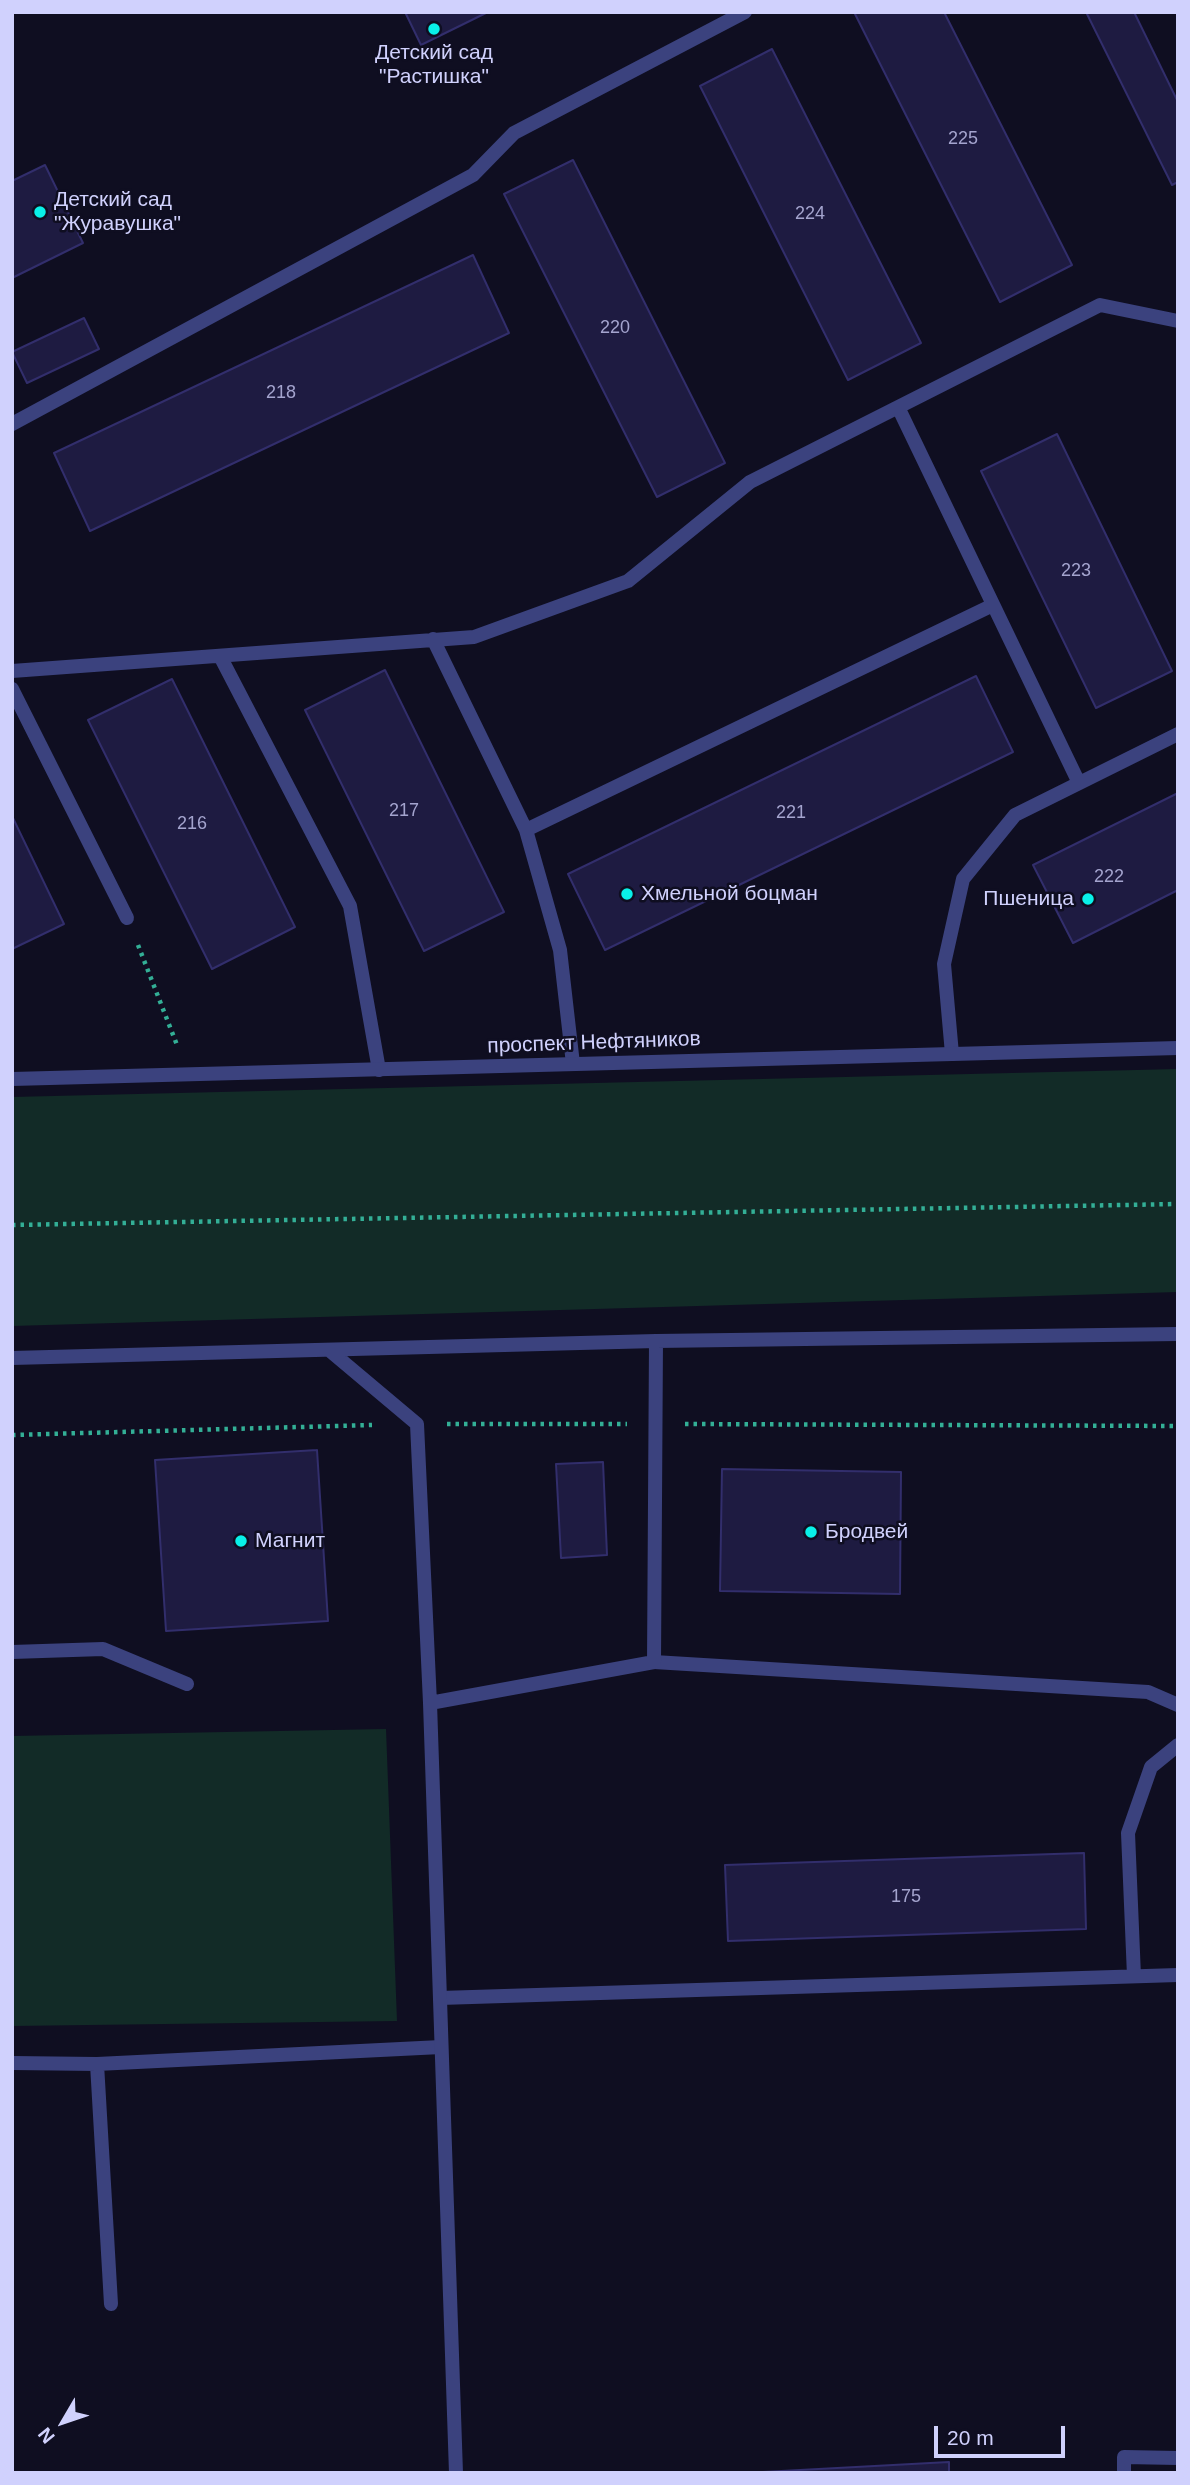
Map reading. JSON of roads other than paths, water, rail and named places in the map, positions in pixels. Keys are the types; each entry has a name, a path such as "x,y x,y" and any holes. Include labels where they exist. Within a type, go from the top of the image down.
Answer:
{"street":[{"path":"12,424 473,176 514,134 745,12"},
{"path":"12,671 474,637 628,581 750,482 1100,305 1178,321"},
{"path":"898,407 1079,783"},
{"path":"526,830 993,605"},
{"path":"433,639 526,830 560,950 573,1064"},
{"path":"220,656 350,906 379,1070"},
{"path":"12,689 127,918"},
{"path":"952,1054 944,964 963,879 1015,815 1178,734"},
{"name":"проспект Нефтяников","path":"12,1079 1178,1048"},
{"path":"12,1358 656,1341 1178,1334"},
{"path":"654,1662 656,1341"},
{"path":"329,1350 416,1424 430,1703 456,2473"},
{"path":"12,1652 103,1649 187,1684"},
{"path":"430,1703 654,1662 1148,1692 1178,1705"},
{"path":"1134,1976 1128,1833 1151,1767 1178,1745"},
{"path":"440,1998 1178,1975"},
{"path":"12,2063 97,2064 441,2047"},
{"path":"97,2064 111,2304"},
{"path":"1124,2473 1124,2457 1178,2458"}],"place":[{"name":"Детский сад \"Растишка\"","path":"434,29"},
{"name":"Детский сад \"Журавушка\"","path":"40,212"},
{"name":"Хмельной боцман","path":"627,894"},
{"name":"Пшеница","path":"1088,899"},
{"name":"Бродвей","path":"811,1532"},
{"name":"Магнит","path":"241,1541"}]}
